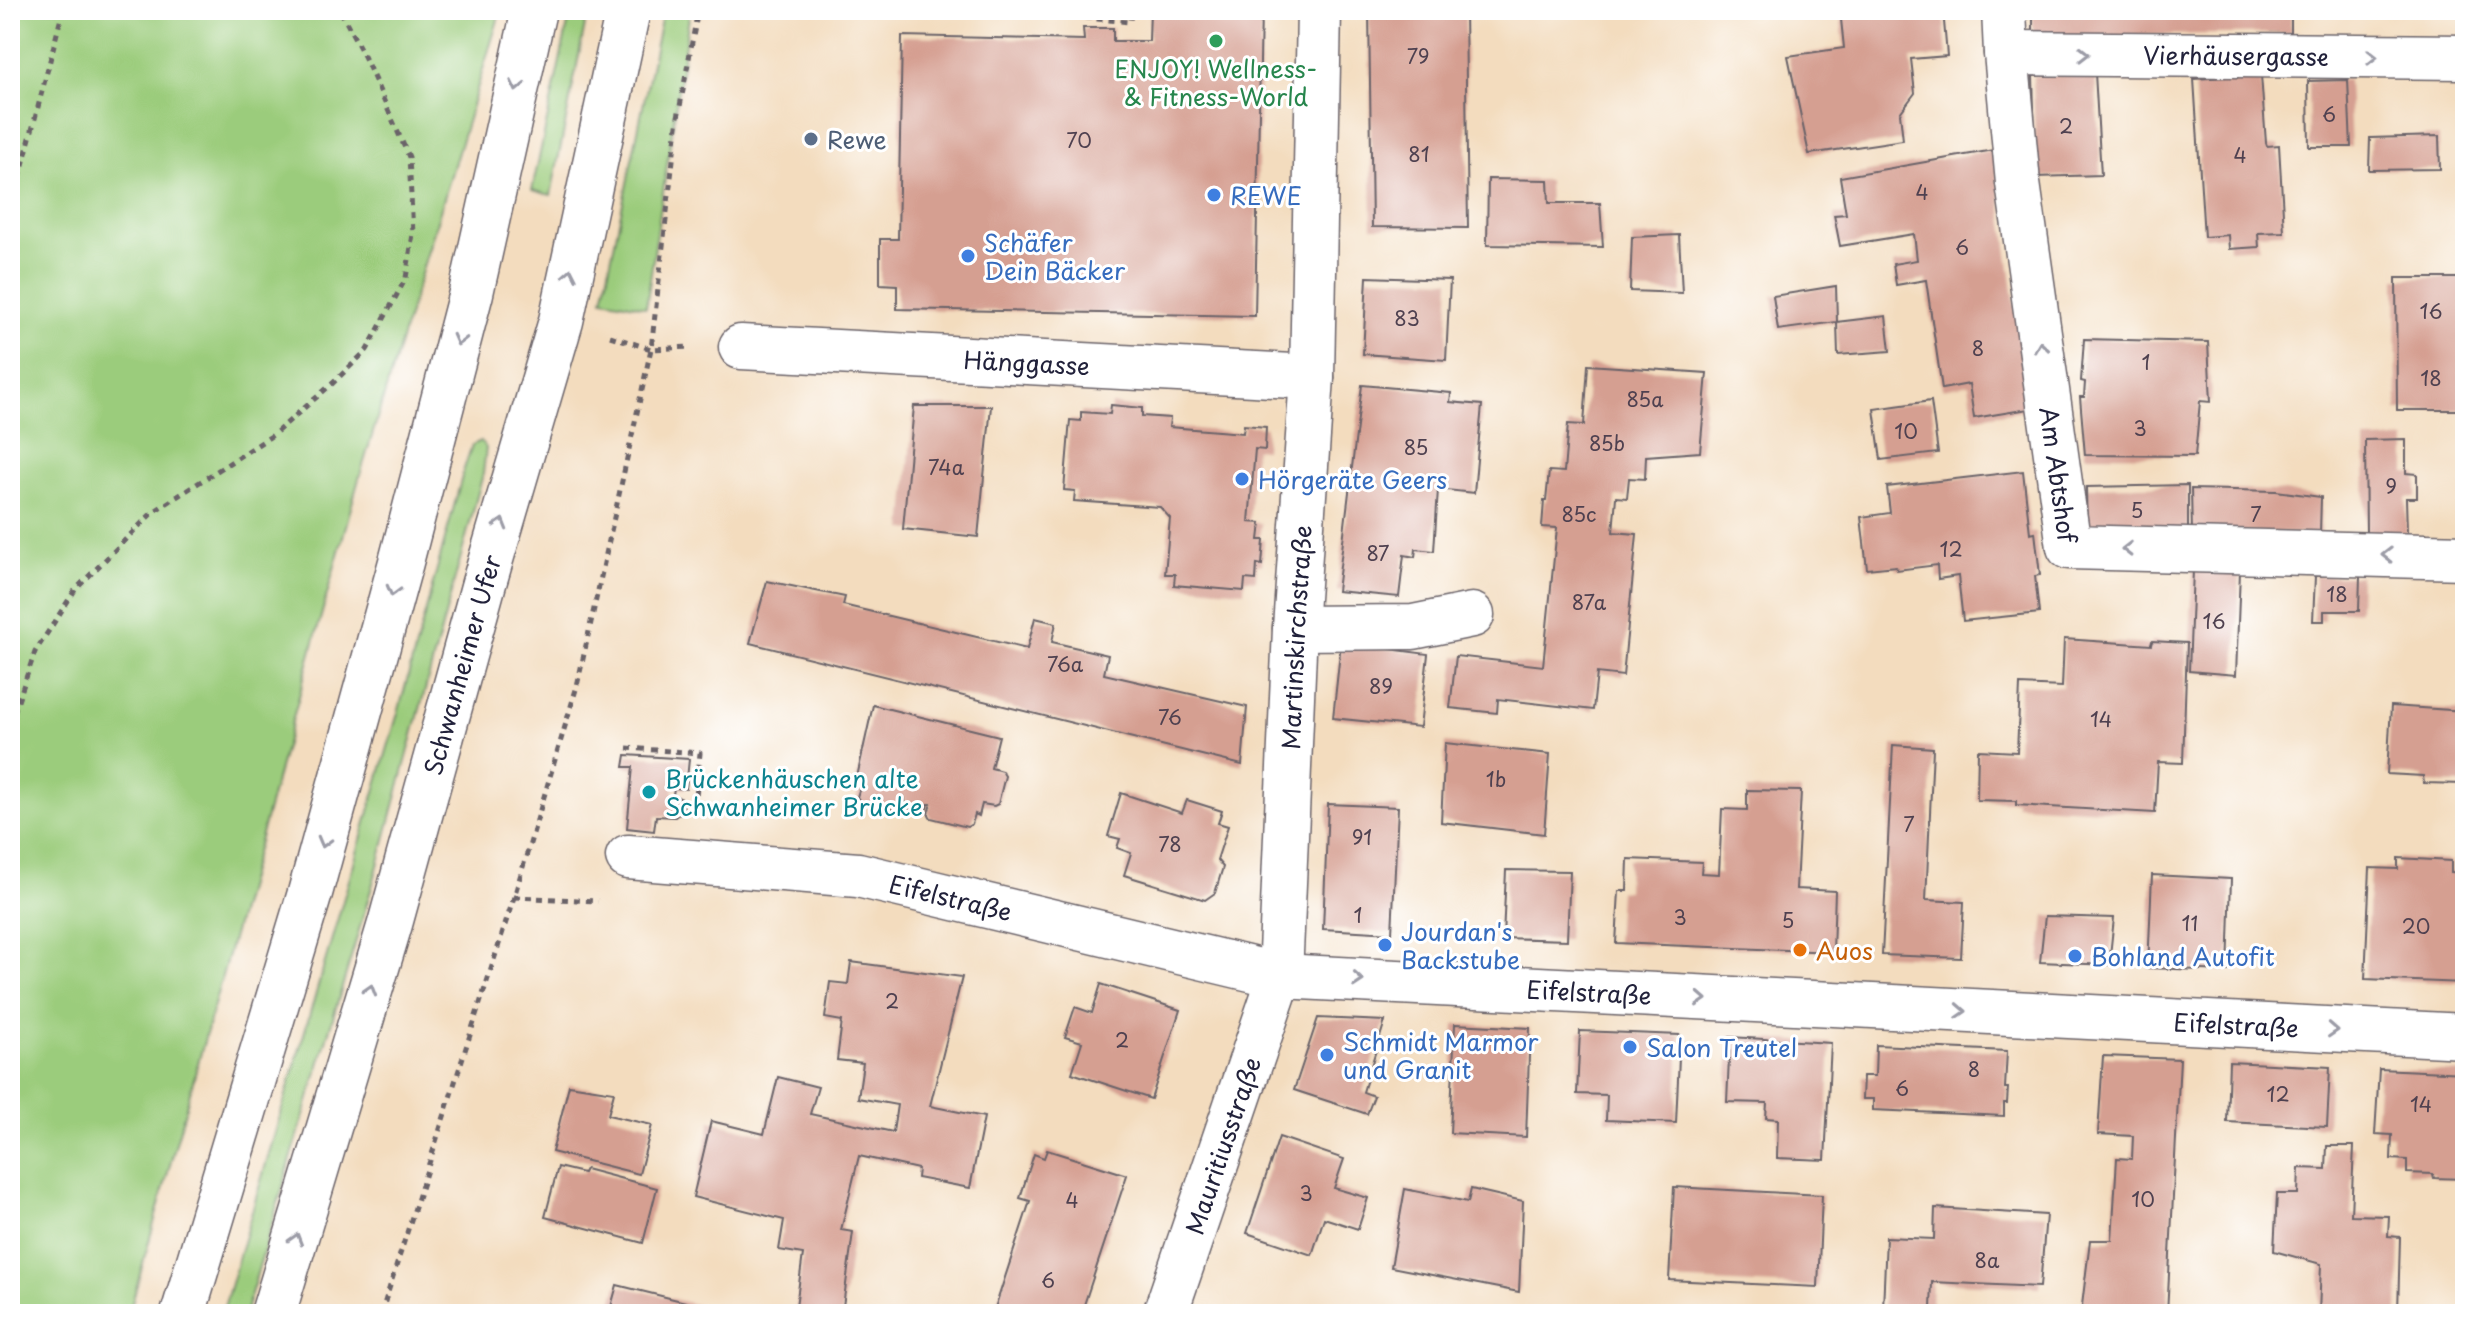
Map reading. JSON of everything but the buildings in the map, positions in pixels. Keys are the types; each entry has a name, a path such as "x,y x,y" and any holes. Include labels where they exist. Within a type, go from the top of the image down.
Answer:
{"street":[{"path":"183,1314 310,893 397,577 471,293 534,10"},
{"name":"Schwanheimer Ufer","path":"273,1314 390,924 561,321 628,10"},
{"name":"Martinskirchstraße","path":"1280,976 1295,628 1312,377 1319,10"},
{"name":"Am Abtshof","path":"2004,10 2018,183 2069,547 2465,557"},
{"name":"Vierhäusergasse","path":"2006,53 2465,57"},
{"name":"Hänggasse","path":"741,347 1312,377"},
{"path":"1295,628 1413,627 1472,615"},
{"name":"Eifelstraße","path":"628,857 858,875 1280,976 2465,1036"},
{"name":"Mauritiusstraße","path":"1165,1314 1280,976"}],"path":[{"path":"10,261 15,196 63,10"},
{"path":"10,724 35,652 75,590 153,512 273,435 333,383 367,350 406,278 413,234 409,157 340,10"},
{"path":"381,1314 514,897 577,686 651,349 678,117 698,10"},
{"path":"1001,10 1130,22 1131,10"},
{"path":"627,748 700,753 697,780"},
{"path":"514,897 565,900"}],"green space":[{"path":"10,10 501,10 358,482 129,1314 10,1314"},
{"path":"571,10 588,10 551,195 532,190"},
{"path":"663,10 690,10 646,307 603,299"},
{"path":"481,441 486,448 483,474 376,873 245,1314 222,1314 400,706 464,469 472,445"}],"place":[{"name":"ENJOY! Wellness- & Fitness-World","path":"1216,41"},
{"name":"Rewe","path":"811,139"},
{"name":"REWE","path":"1214,195"},
{"name":"Schäfer Dein Bäcker","path":"968,256"},
{"name":"Hörgeräte Geers","path":"1242,479"},
{"name":"Brückenhäuschen alte Schwanheimer Brücke","path":"649,792"},
{"name":"Jourdan's Backstube","path":"1385,945"},
{"name":"Auos","path":"1800,950"},
{"name":"Bohland Autofit","path":"2075,956"},
{"name":"Salon Treutel","path":"1630,1047"},
{"name":"Schmidt Marmor und Granit","path":"1327,1055"}]}
